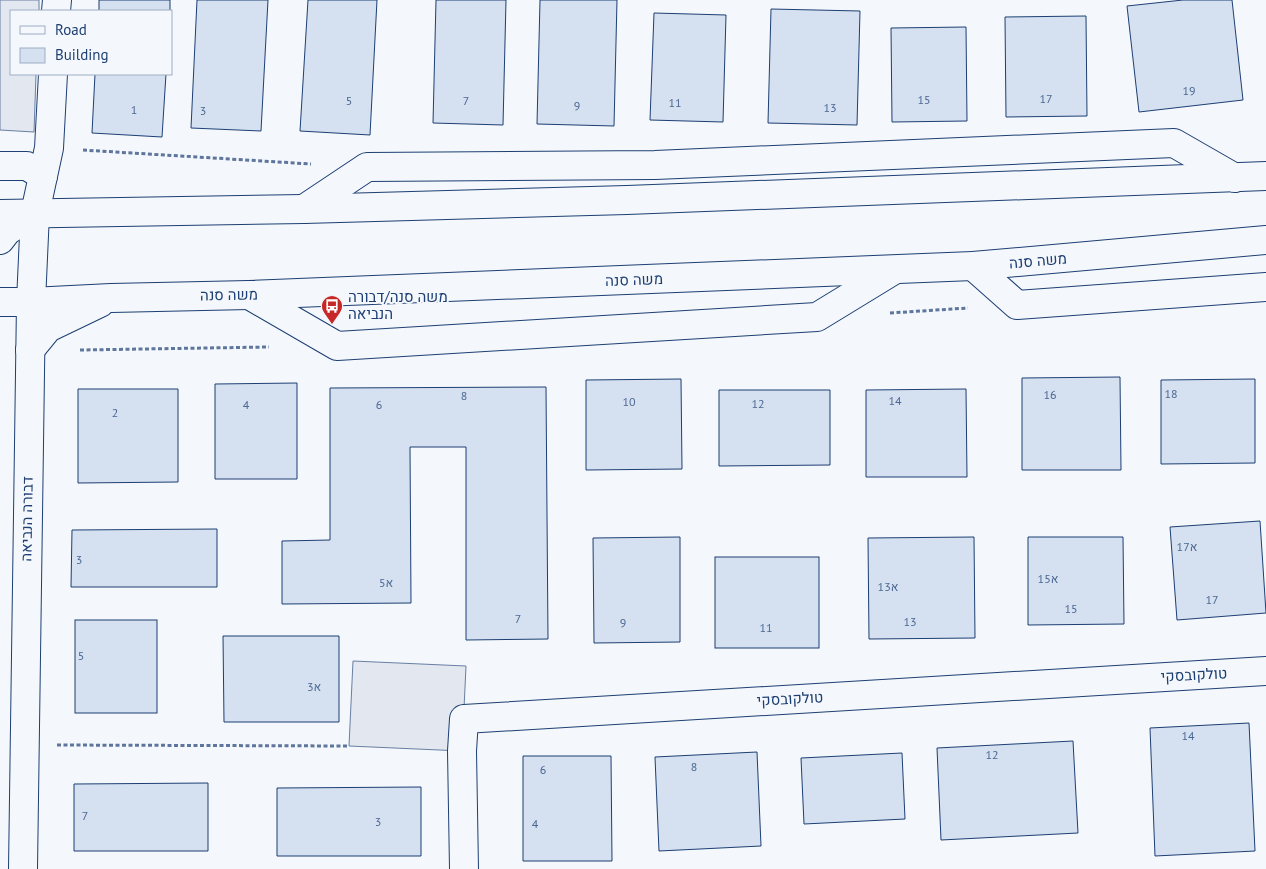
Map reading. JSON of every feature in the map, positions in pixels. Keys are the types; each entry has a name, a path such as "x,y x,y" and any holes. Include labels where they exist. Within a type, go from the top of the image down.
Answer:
{"main road":[{"name":"דבורה הנביאה","path":"23,869 23,750 31,302 35,213 49,148 53,75"},
{"path":"304,209 367,167 655,165 1174,143 1235,178"},
{"path":"627,200 655,165"},
{"path":"0,166 27,166 43,176"},
{"path":"0,214 304,209 627,200 1266,176"},
{"path":"0,240 8,231 35,213"},
{"name":"משה סנה","path":"0,302 249,295 894,270 973,266 1266,240"},
{"path":"973,266 1016,305 1266,287"},
{"path":"249,295 337,346 818,317 894,270"},
{"path":"30,350 48,328 111,298"},
{"name":"טולקובסקי","path":"464,869 462,750 464,719 1266,671"}],"path":[{"path":"49,148 317,164"},
{"path":"887,313 1016,305"},
{"path":"74,351 279,347"},
{"path":"23,750 56,745 349,746"}],"shaded area":[{"path":"0,0 39,0 39,10 10,10 10,75 36,75 34,132 0,130"},
{"path":"353,661 466,666 462,751 349,746"}],"building":[{"path":"99,0 170,0 170,10 99,10"},
{"path":"197,0 268,0 261,131 191,128"},
{"path":"308,0 377,0 370,135 300,131"},
{"path":"436,0 506,0 503,125 433,123"},
{"path":"540,0 617,0 614,126 537,124"},
{"path":"1183,0 1232,0 1243,100 1139,112 1127,6"},
{"path":"771,9 860,11 857,125 768,123"},
{"path":"654,13 726,15 723,122 650,120"},
{"path":"1086,16 1087,116 1006,117 1005,17"},
{"path":"966,27 967,121 892,122 891,28"},
{"path":"95,75 166,75 162,137 92,133"},
{"path":"1120,377 1121,470 1022,470 1022,378"},
{"path":"681,379 682,469 586,470 586,380"},
{"path":"1255,379 1255,463 1161,464 1161,380"},
{"path":"297,383 297,479 215,479 215,384"},
{"path":"546,387 548,639 466,640 466,447 410,447 411,603 282,604 282,541 330,540 330,388"},
{"path":"78,389 178,389 178,482 78,483"},
{"path":"966,389 967,477 866,477 866,390"},
{"path":"719,390 830,390 830,465 719,466"},
{"path":"1260,521 1266,613 1177,620 1170,527"},
{"path":"217,529 217,587 71,587 72,530"},
{"path":"680,537 680,642 594,643 593,538"},
{"path":"974,537 975,638 869,639 868,538"},
{"path":"1028,537 1123,537 1124,624 1028,625"},
{"path":"715,557 819,557 819,648 715,648"},
{"path":"75,620 157,620 157,713 75,713"},
{"path":"223,636 339,636 339,722 224,722"},
{"path":"1249,723 1255,851 1155,856 1150,728"},
{"path":"1073,741 1078,833 941,840 937,748"},
{"path":"757,752 761,846 659,851 655,757"},
{"path":"902,753 905,819 804,824 801,758"},
{"path":"523,756 611,756 612,861 523,861"},
{"path":"208,783 208,851 74,851 74,784"},
{"path":"421,787 421,856 277,856 277,788"}],"place":[{"name":"משה סנה/דבורה הנביאה","path":"332,325"}]}
